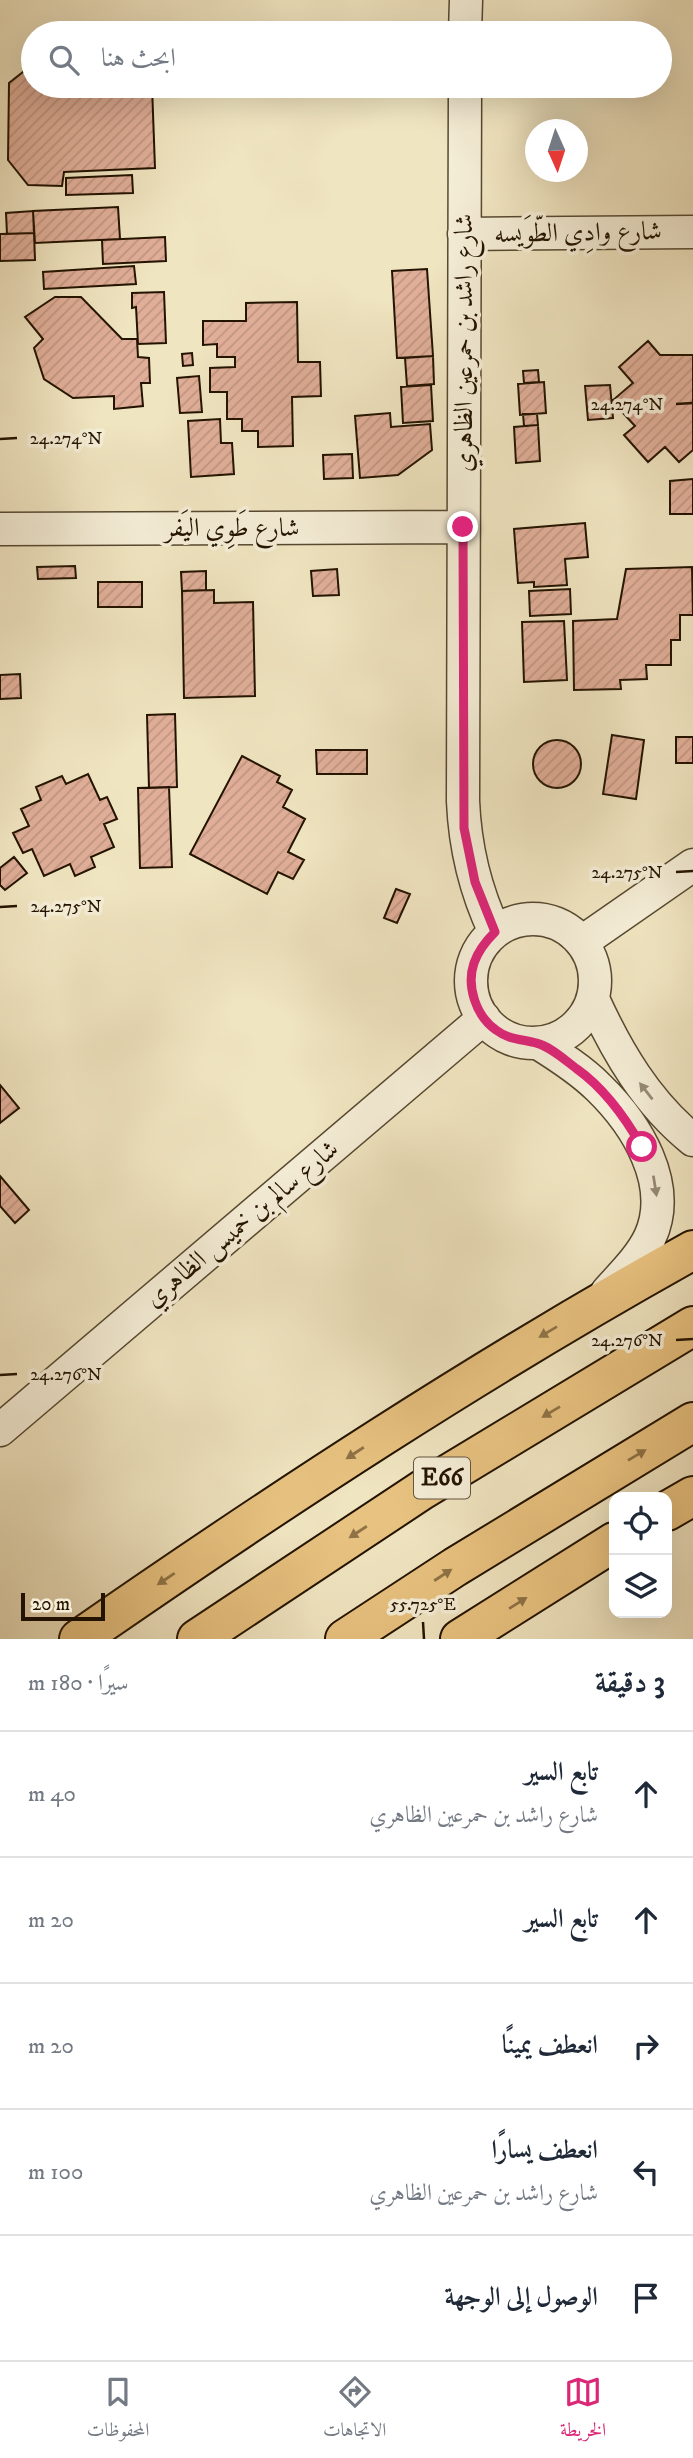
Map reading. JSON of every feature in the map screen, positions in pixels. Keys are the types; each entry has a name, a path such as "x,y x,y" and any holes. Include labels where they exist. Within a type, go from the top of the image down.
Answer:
{"highway":[{"path":"79,1639 282,1500 371,1443 594,1306 693,1250"},
{"name":"E66","path":"197,1639 422,1490 693,1326"},
{"path":"345,1639 455,1567 693,1422"},
{"path":"672,1508 693,1496"},
{"path":"460,1639 609,1545"}],"street":[{"path":"465,21 466,0"},
{"name":"شارع راشد بن حمرعين الظاهري","path":"465,98 464,828 475,882 495,932"},
{"name":"شارع وادِي الطّوَيسه","path":"464,234 693,232"},
{"name":"شارع طَوِي اليَفر","path":"0,529 463,527"},
{"path":"582,942 693,865"},
{"path":"524,919 540,919 570,930 582,942 595,968 596,984 593,999 585,1015 573,1029 538,1043 523,1042 495,1030 484,1018 475,1002 471,982 473,964 482,946 495,932 524,919"},
{"path":"593,999 631,1071 665,1114 693,1140"},
{"name":"شارع سالم بن خميس الظاهري","path":"0,1430 484,1018"},
{"path":"538,1043 580,1071 615,1105 642,1147 656,1185 656,1218 644,1249 594,1306"}],"building":[{"path":"21,74 21,98 152,98 155,168 64,172 62,186 28,185 8,160 9,83"},
{"path":"132,175 133,193 66,195 66,178"},
{"path":"118,207 120,239 35,243 33,211"},
{"path":"33,211 34,233 7,234 6,213"},
{"path":"34,233 35,260 0,261 0,234"},
{"path":"165,237 166,261 103,264 102,240"},
{"path":"134,266 136,284 44,289 43,272"},
{"path":"427,269 433,356 397,358 392,271"},
{"path":"164,292 166,343 138,344 136,307 132,308 132,293"},
{"path":"55,297 81,297 122,339 137,339 138,357 149,358 150,383 141,383 143,406 114,409 114,396 73,398 44,379 34,348 43,339 25,317"},
{"path":"297,302 298,362 320,362 321,396 292,397 293,446 258,447 258,431 242,431 242,419 227,419 227,392 210,392 210,368 235,367 235,357 217,357 217,344 203,345 203,321 246,321 246,303"},
{"path":"648,341 660,355 693,355 693,450 679,462 665,447 648,462 624,435 635,426 612,401 633,383 619,367"},
{"path":"192,353 193,365 183,366 182,354"},
{"path":"433,356 434,384 407,386 405,358"},
{"path":"538,370 539,382 524,383 523,371"},
{"path":"199,376 202,412 180,413 177,378"},
{"path":"544,382 546,413 520,415 518,384"},
{"path":"431,385 433,421 403,423 401,387"},
{"path":"610,385 613,418 588,420 585,386"},
{"path":"390,413 391,427 430,424 432,450 398,475 360,478 355,416"},
{"path":"523,414 537,414 538,425 524,426"},
{"path":"220,419 221,443 232,443 234,474 191,477 188,421"},
{"path":"538,425 540,461 516,463 514,427"},
{"path":"352,454 353,478 324,479 323,455"},
{"path":"693,479 693,514 670,514 670,481"},
{"path":"585,523 588,557 565,559 567,585 534,587 534,582 518,583 514,529"},
{"path":"75,566 76,578 38,579 37,567"},
{"path":"692,567 693,615 680,615 680,640 671,640 671,665 646,665 647,679 620,680 621,689 574,690 573,621 617,619 626,569"},
{"path":"337,569 339,595 313,596 311,571"},
{"path":"206,571 206,590 182,591 181,572"},
{"path":"98,582 142,582 142,607 98,607"},
{"path":"570,589 571,614 530,616 529,591"},
{"path":"214,590 214,603 253,602 255,696 184,698 182,591"},
{"path":"564,621 567,680 524,682 522,622"},
{"path":"20,674 21,698 0,699 0,675"},
{"path":"175,714 177,787 149,788 147,715"},
{"path":"612,735 644,740 636,799 603,794"},
{"path":"676,737 693,737 693,763 676,763"},
{"path":"557,740 574,747 581,764 574,781 557,788 540,781 533,764 540,747"},
{"path":"316,750 367,750 367,774 317,774"},
{"path":"242,756 280,776 277,782 292,790 283,807 305,819 288,852 304,860 293,879 278,872 267,894 190,854"},
{"path":"88,774 100,800 107,797 117,819 104,824 114,847 91,857 95,867 75,876 70,864 44,876 32,849 23,853 13,833 29,826 21,809 41,800 36,787 62,776 66,784"},
{"path":"169,787 172,867 140,868 138,788"},
{"path":"14,857 27,873 5,890 0,885 0,868"},
{"path":"396,889 410,894 397,923 384,918"},
{"path":"0,1085 19,1108 0,1123"},
{"path":"0,1176 29,1210 15,1223 0,1206"}],"route":[{"path":"463,527 464,828 475,882 483,908 495,932 482,946 473,964 471,982 475,1002 495,1030 523,1042 538,1043 580,1071 615,1105 642,1147"}]}
